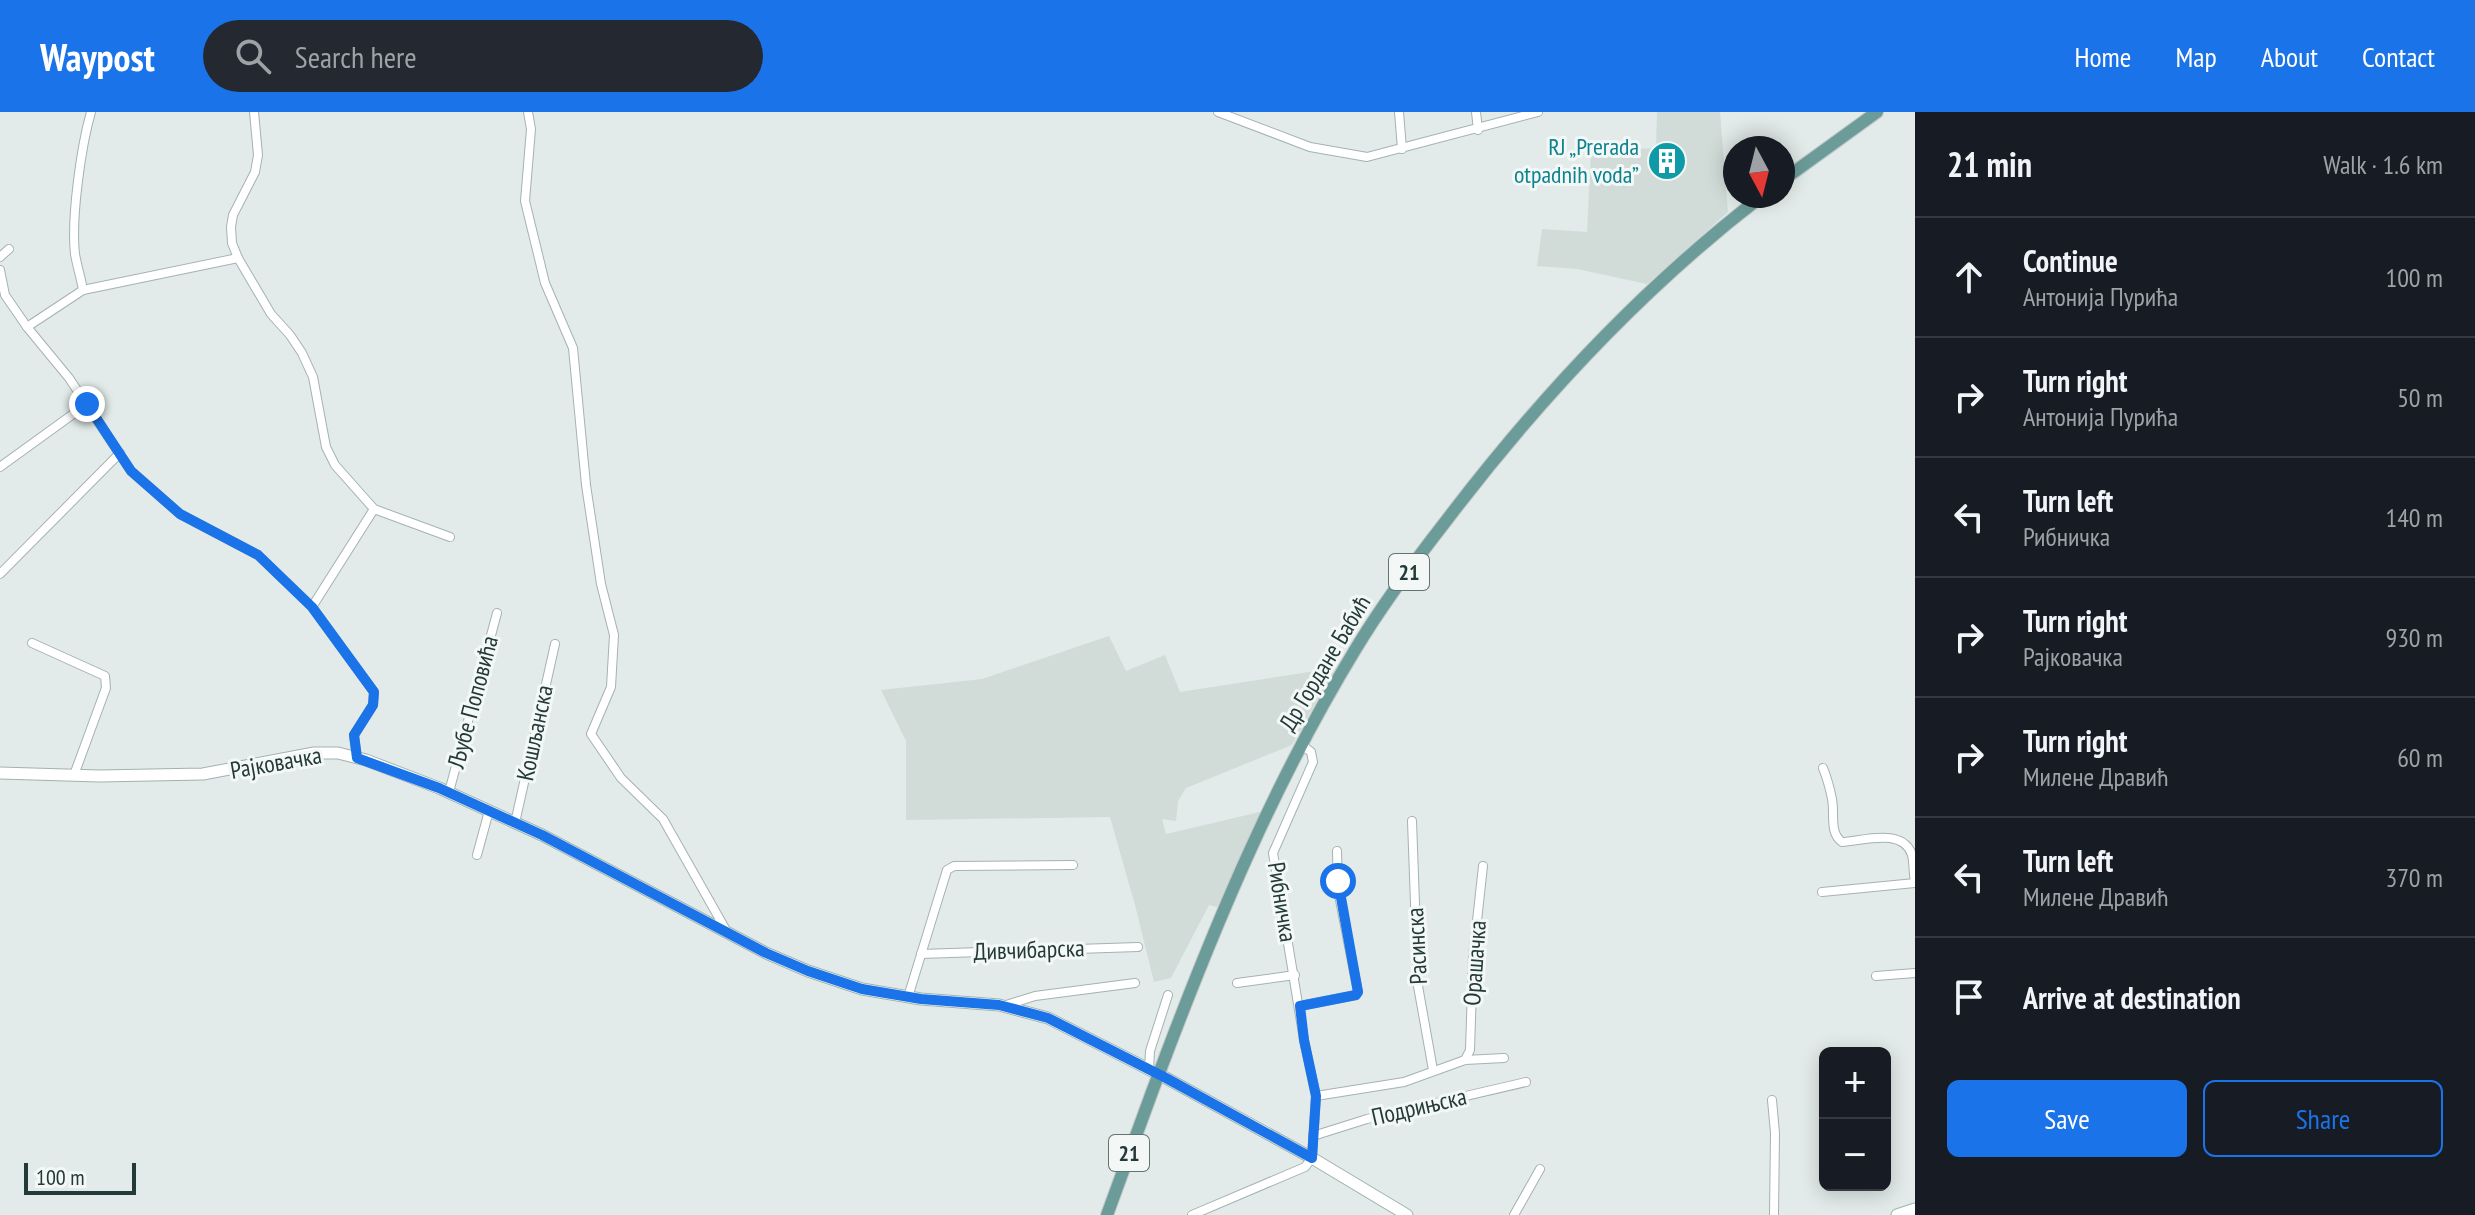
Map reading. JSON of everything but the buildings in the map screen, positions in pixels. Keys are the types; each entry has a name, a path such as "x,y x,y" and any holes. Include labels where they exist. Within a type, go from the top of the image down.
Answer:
{"main road":[{"path":"1795,171 1877,112"},
{"name":"Др Гордане Бабић","path":"1107,1215 1225,904 1302,745 1357,646 1488,466 1559,384 1628,312 1748,208"},
{"name":"Рајковачка","path":"0,773 203,774 314,753 338,753 357,758 449,792 515,823 586,857 766,953 808,971 854,987 908,997 1003,1006 1048,1018 1312,1158 1407,1215"},
{"path":"1897,1215 1915,1209"}],"street":[{"path":"83,290 75,255 75,218 84,136 91,112"},
{"path":"254,112 258,155 255,172 233,215 231,227 232,243 238,258 265,305 290,335 308,365 326,447 335,465 374,509 450,537"},
{"path":"528,112 531,129 525,201 545,283 573,348 586,485 601,584 614,635 611,687 591,734 621,778 663,819 727,932"},
{"path":"1218,112 1310,147 1367,157 1538,112"},
{"path":"1399,112 1402,149"},
{"path":"1476,112 1478,130"},
{"path":"0,257 9,249"},
{"path":"27,327 83,290 238,258"},
{"path":"0,270 5,295 69,378 131,471 180,514 258,555 312,607 374,692 373,705 354,735 357,758"},
{"path":"0,467 87,404"},
{"path":"0,574 120,453"},
{"path":"312,607 374,509"},
{"name":"Љубе Поповића","path":"449,792 497,613"},
{"path":"32,643 105,676 107,680 74,775"},
{"name":"Кошљанска","path":"515,823 555,644"},
{"name":"Рибничка","path":"1302,745 1311,752 1313,762 1273,853 1316,1096 1312,1158"},
{"path":"1822,892 1915,882 1911,852 1899,840 1889,837 1838,840 1834,832 1833,801 1823,768"},
{"path":"477,855 489,811"},
{"name":"Расинска","path":"1412,821 1418,986 1433,1070"},
{"path":"1300,1006 1356,995 1358,992 1338,890 1337,851"},
{"path":"908,997 947,870 954,866 1073,865"},
{"name":"Орашачка","path":"1465,1060 1470,1050 1473,957 1483,866"},
{"name":"Дивчибарска","path":"921,954 1138,947"},
{"path":"1876,976 1915,973"},
{"name":"Рибничка","path":"1237,983 1295,975"},
{"path":"1003,1006 1035,996 1135,983"},
{"path":"1149,1070 1150,1051 1168,995"},
{"name":"Подрињска","path":"1316,1096 1404,1082 1465,1060 1504,1058"},
{"name":"Подрињска","path":"1313,1136 1373,1117 1526,1082"},
{"path":"1772,1100 1775,1133 1774,1215"},
{"path":"1192,1215 1305,1167 1312,1158"},
{"path":"1514,1215 1540,1169"}],"shaded area":[{"path":"1657,112 1720,112 1723,208 1728,208 1728,212 1647,284 1577,269 1537,266 1542,229 1587,232 1591,152 1656,148"},
{"path":"1109,636 1126,671 1165,655 1180,692 1335,668 1292,745 1186,788 1178,801 1176,821 1162,819 1166,834 1264,811 1217,907 1209,905 1171,978 1154,982 1110,817 906,820 906,741 881,690 982,679"}],"place":[{"name":"RJ „Prerada otpadnih voda”","path":"1667,161"}],"route":[{"path":"87,404 131,471 180,514 258,555 312,607 374,692 373,705 354,735 357,758 439,788 542,835 766,953 808,971 862,989 921,999 999,1005 1048,1018 1312,1158 1316,1096 1300,1006 1356,995 1358,992 1338,881"}]}
